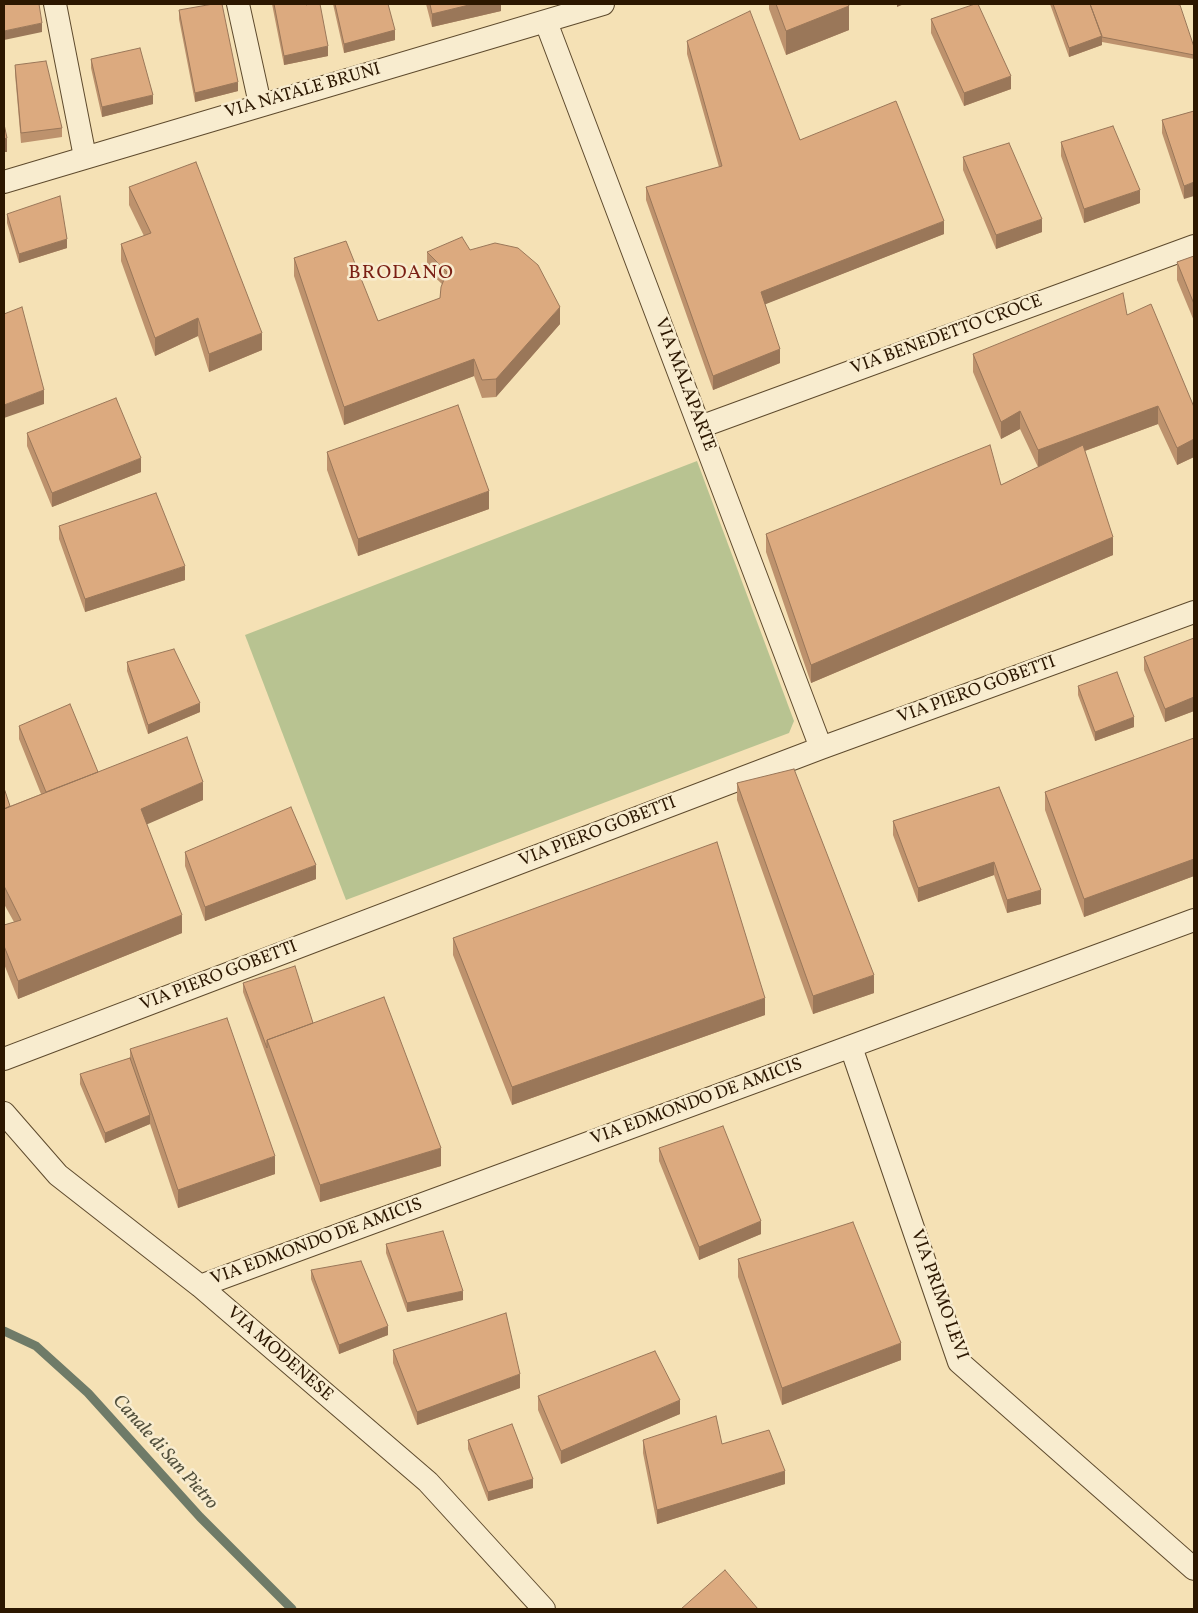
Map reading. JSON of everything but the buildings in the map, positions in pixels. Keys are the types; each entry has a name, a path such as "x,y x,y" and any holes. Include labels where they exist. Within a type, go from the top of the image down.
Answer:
{"street":[{"path":"55,4 85,157"},
{"path":"238,4 260,104"},
{"name":"VIA NATALE BRUNI","path":"4,182 260,104 546,22 588,6"},
{"name":"VIA MALAPARTE","path":"546,22 821,748"},
{"name":"VIA BENEDETTO CROCE","path":"700,427 1194,246"},
{"name":"VIA PIERO GOBETTI","path":"4,1059 821,748 1194,612"},
{"name":"VIA EDMONDO DE AMICIS","path":"200,1286 1194,920"},
{"name":"VIA PRIMO LEVI","path":"851,1047 959,1362 1194,1569"},
{"name":"VIA MODENESE","path":"4,1113 58,1175 200,1286 428,1482 544,1609"}],"green space":[{"path":"697,461 794,721 789,733 346,900 245,635"}],"waterway":[{"name":"Canale di San Pietro","path":"4,1331 36,1346 88,1393 200,1517 292,1609"}],"district":[{"name":"BRODANO","path":"401,274"}]}
